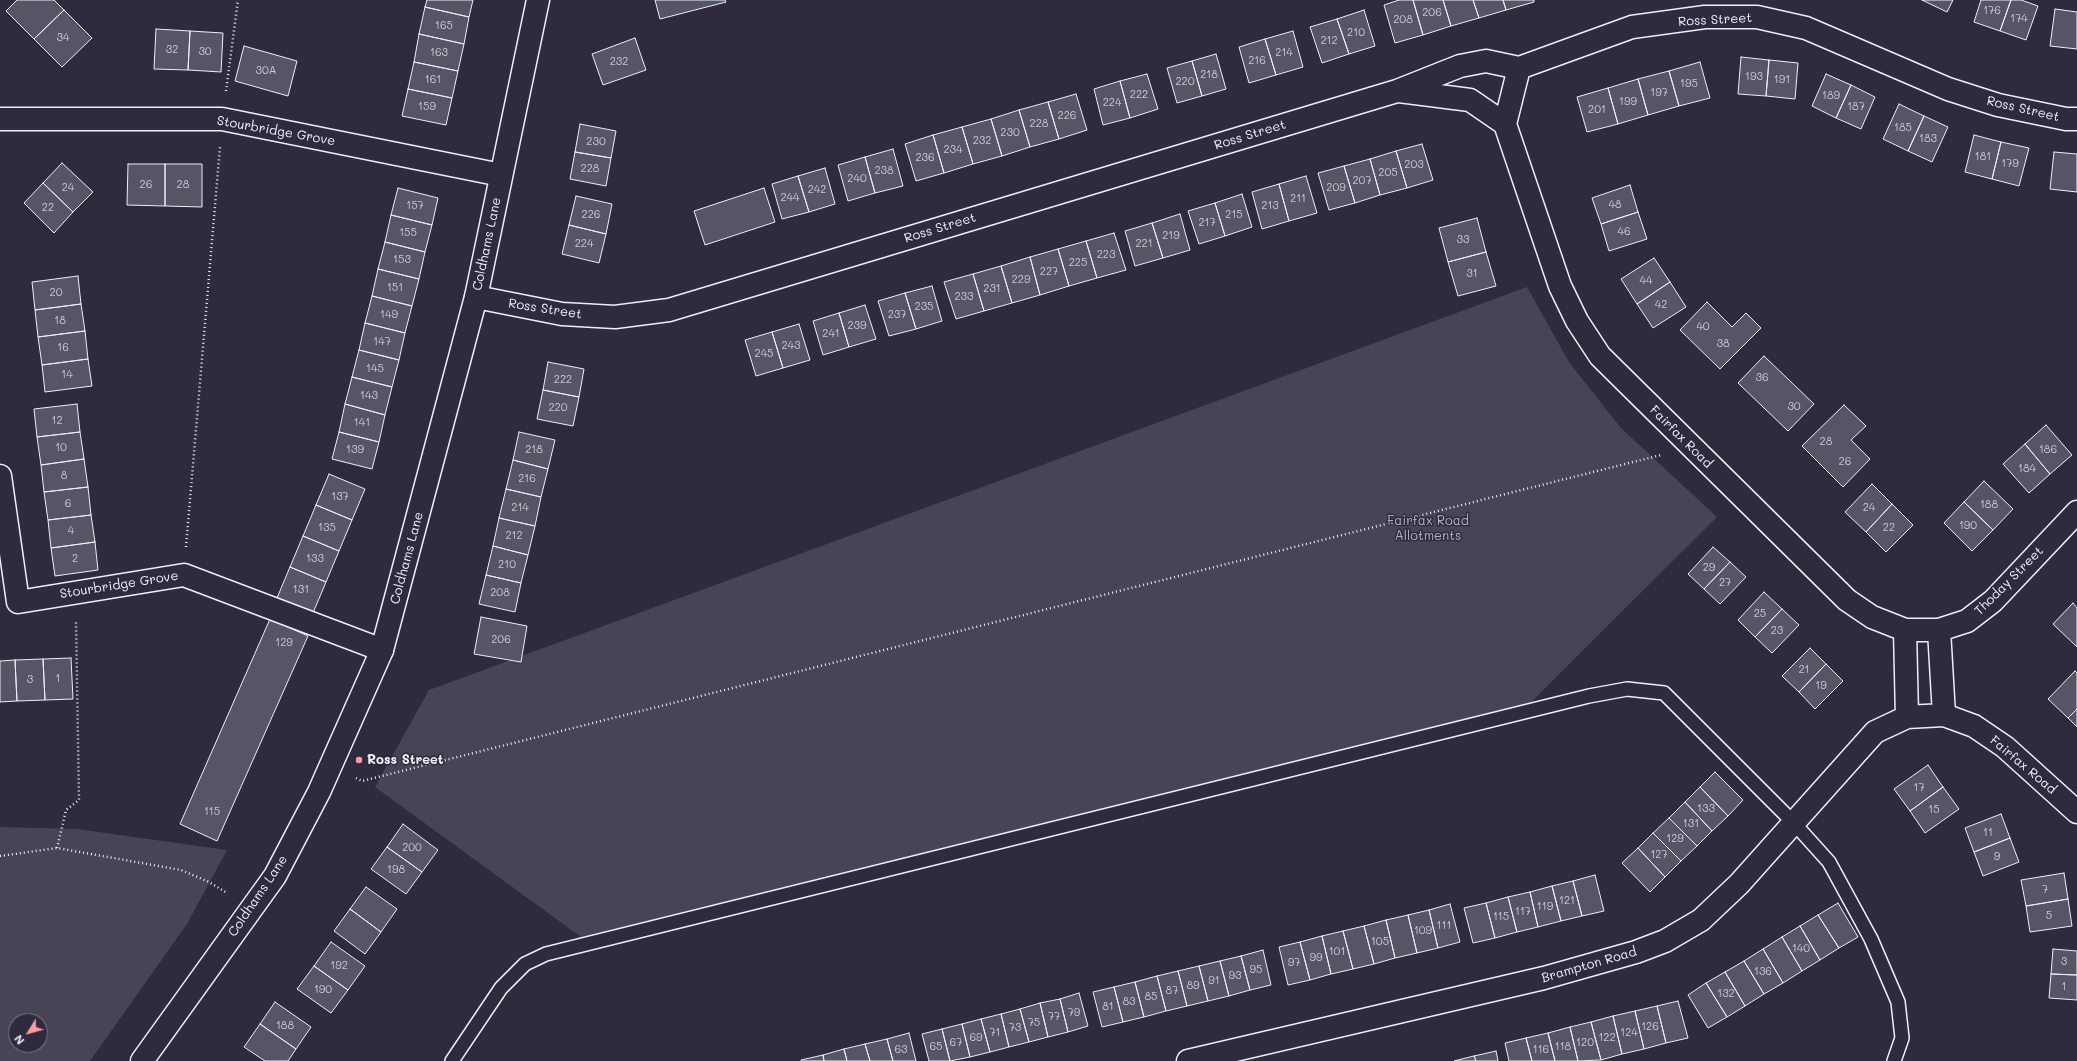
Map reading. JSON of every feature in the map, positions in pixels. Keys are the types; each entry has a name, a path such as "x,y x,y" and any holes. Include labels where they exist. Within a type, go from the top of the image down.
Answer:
{"street":[{"name":"Coldhams Lane","path":"142,1061 275,876 319,792 382,650 476,297 538,0"},
{"name":"Ross Street","path":"476,297 562,314 615,317 669,310 1397,91 1460,66 1486,62 1519,68 1632,27 1705,17 1757,17 1806,28 1948,89 1998,105 2066,119 2077,119"},
{"path":"1505,124 1519,68"},
{"name":"Ross Street","path":"1397,91 1470,100 1505,124"},
{"name":"Stourbridge Grove","path":"0,119 222,119 501,175"},
{"name":"Fairfax Road","path":"1505,124 1560,286 1577,321 1600,356 1847,600 1872,617 1906,630"},
{"name":"Stourbridge Grove","path":"0,476 18,602 76,591 184,575 382,650"},
{"name":"Thoday Street","path":"1906,630 1940,630 1967,621 1993,601 2077,512"},
{"path":"1906,630 1907,717"},
{"path":"1940,630 1944,715"},
{"name":"Fairfax Road","path":"1907,717 1944,715 1974,726 2005,747 2077,812"},
{"name":"Brampton Road","path":"1188,1061 1544,978 1636,952 1665,941 1706,915 1739,884 1875,732 1907,717"}],"lane":[{"path":"452,1061 501,988 525,964 546,954 1581,698 1627,689 1664,693 1793,822 1829,862 1871,939 1898,1002 1902,1038 1894,1061"}],"path":[{"path":"184,575 222,119 238,0"},
{"path":"331,766 362,781 1692,448"},
{"path":"57,848 66,810 79,800 76,591"},
{"path":"0,856 57,848 181,870 209,882 251,909"}],"green space":[{"name":"Fairfax Road Allotments","path":"1527,287 1569,362 1621,428 1717,517 1530,703 581,937 375,787 429,690"},
{"path":"0,827 77,829 227,850 187,924 90,1061 0,1061"}],"building":[{"path":"17,0 54,0 64,10 34,39 6,11"},
{"path":"427,0 473,0 469,17 425,7"},
{"path":"655,0 725,0 726,2 660,19"},
{"path":"1399,0 1413,0 1423,35 1395,43 1384,5"},
{"path":"1413,0 1443,0 1451,26 1423,35"},
{"path":"1443,0 1473,0 1479,18 1451,26"},
{"path":"1473,0 1503,0 1506,10 1479,18"},
{"path":"1503,0 1534,0 1534,2 1506,10"},
{"path":"1922,0 1953,0 1947,12"},
{"path":"1981,0 2011,0 2000,31 1974,22"},
{"path":"2011,0 2021,0 2038,6 2026,40 2000,31"},
{"path":"425,7 469,17 464,44 419,34"},
{"path":"2055,9 2077,12 2077,49 2050,46"},
{"path":"64,10 92,38 62,67 34,39"},
{"path":"1364,10 1375,46 1349,54 1337,19"},
{"path":"1337,19 1349,54 1322,63 1310,27"},
{"path":"156,29 190,31 188,70 154,69"},
{"path":"190,31 223,33 221,72 188,70"},
{"path":"1293,31 1303,67 1276,75 1265,39"},
{"path":"419,34 464,44 458,71 414,62"},
{"path":"635,38 646,70 603,85 592,54"},
{"path":"1265,39 1276,75 1249,83 1239,47"},
{"path":"244,46 297,61 288,96 235,81"},
{"path":"1216,54 1226,89 1202,96 1192,61"},
{"path":"1741,57 1769,60 1766,96 1738,94"},
{"path":"1769,60 1798,63 1795,99 1766,96"},
{"path":"1192,61 1202,96 1177,103 1167,68"},
{"path":"414,62 458,71 452,98 408,89"},
{"path":"1700,62 1710,98 1679,106 1669,71"},
{"path":"1669,71 1679,106 1648,115 1638,79"},
{"path":"1147,74 1158,109 1130,118 1120,81"},
{"path":"1826,74 1851,85 1836,118 1812,106"},
{"path":"1638,79 1648,115 1618,124 1608,88"},
{"path":"1120,81 1130,118 1103,125 1094,89"},
{"path":"1851,85 1875,97 1861,129 1836,118"},
{"path":"1608,88 1618,124 1587,132 1577,97"},
{"path":"408,89 452,98 446,125 402,116"},
{"path":"1076,94 1087,130 1059,139 1048,102"},
{"path":"1048,102 1059,139 1030,147 1019,110"},
{"path":"1899,104 1924,116 1908,151 1883,139"},
{"path":"1019,110 1030,147 1002,156 991,119"},
{"path":"1924,116 1948,127 1932,162 1908,151"},
{"path":"991,119 1002,156 973,164 962,127"},
{"path":"580,124 616,131 611,158 575,152"},
{"path":"962,127 973,164 944,173 933,135"},
{"path":"933,135 944,173 916,181 905,144"},
{"path":"1974,135 2001,142 1992,179 1965,172"},
{"path":"2001,142 2029,148 2019,186 1992,179"},
{"path":"1422,144 1433,180 1407,188 1396,151"},
{"path":"893,149 903,186 875,193 865,157"},
{"path":"1396,151 1407,188 1380,195 1370,159"},
{"path":"575,152 611,158 606,186 570,179"},
{"path":"2054,152 2077,154 2077,192 2050,189"},
{"path":"865,157 875,193 848,201 838,165"},
{"path":"1370,159 1380,195 1355,203 1344,166"},
{"path":"62,163 93,192 73,212 43,183"},
{"path":"128,164 165,164 165,206 127,205"},
{"path":"165,164 202,164 202,207 165,206"},
{"path":"1344,166 1355,203 1329,210 1318,173"},
{"path":"825,168 835,204 809,212 798,176"},
{"path":"798,176 809,212 782,219 772,184"},
{"path":"1306,176 1317,213 1289,221 1279,184"},
{"path":"43,183 73,212 54,233 24,203"},
{"path":"1279,184 1289,221 1262,229 1252,192"},
{"path":"1630,185 1638,212 1601,224 1592,198"},
{"path":"398,188 438,198 432,225 391,215"},
{"path":"764,188 775,222 705,245 694,211"},
{"path":"1242,194 1252,227 1225,236 1215,203"},
{"path":"576,196 612,204 606,234 569,225"},
{"path":"1215,203 1225,236 1199,244 1188,211"},
{"path":"1638,212 1647,239 1609,251 1601,224"},
{"path":"1180,214 1190,250 1163,258 1152,223"},
{"path":"391,215 432,225 425,252 385,242"},
{"path":"1477,218 1486,252 1448,262 1439,228"},
{"path":"1152,223 1163,258 1135,266 1125,231"},
{"path":"569,225 606,234 599,263 562,254"},
{"path":"1114,233 1126,270 1097,278 1086,241"},
{"path":"1086,241 1097,278 1069,286 1058,249"},
{"path":"385,242 425,252 419,279 378,269"},
{"path":"1058,249 1069,286 1040,295 1030,257"},
{"path":"1486,252 1496,286 1458,296 1448,262"},
{"path":"1030,257 1040,295 1012,303 1001,266"},
{"path":"1654,258 1670,282 1637,304 1621,279"},
{"path":"1001,266 1012,303 984,311 973,274"},
{"path":"378,269 419,279 412,306 372,296"},
{"path":"973,274 984,311 956,319 944,282"},
{"path":"78,276 81,304 35,310 32,282"},
{"path":"1670,282 1686,307 1653,328 1637,304"},
{"path":"932,286 942,321 916,329 905,293"},
{"path":"905,293 916,329 889,336 878,301"},
{"path":"372,296 412,306 405,333 365,323"},
{"path":"1707,302 1732,327 1746,313 1761,328 1720,369 1680,330"},
{"path":"81,304 85,331 38,337 35,310"},
{"path":"865,305 876,339 849,347 839,313"},
{"path":"839,313 849,347 823,355 813,321"},
{"path":"365,323 405,333 399,360 359,350"},
{"path":"799,324 810,360 783,368 772,332"},
{"path":"85,331 88,359 42,365 38,337"},
{"path":"772,332 783,368 756,376 745,340"},
{"path":"359,350 399,360 392,387 352,377"},
{"path":"1764,356 1814,404 1788,431 1738,383"},
{"path":"88,359 92,386 45,392 42,365"},
{"path":"548,362 584,369 579,397 543,390"},
{"path":"352,377 392,387 385,415 345,404"},
{"path":"543,390 579,397 573,426 537,419"},
{"path":"77,404 80,432 37,437 34,409"},
{"path":"345,404 385,415 379,442 339,432"},
{"path":"1844,405 1866,426 1851,440 1870,459 1843,487 1802,446"},
{"path":"2046,425 2072,455 2050,474 2025,444"},
{"path":"80,432 84,459 41,465 37,437"},
{"path":"339,432 379,442 372,469 332,459"},
{"path":"519,432 555,440 548,469 513,460"},
{"path":"2025,444 2050,474 2029,493 2003,464"},
{"path":"84,459 88,487 44,492 41,465"},
{"path":"513,460 548,469 541,497 506,489"},
{"path":"329,474 365,489 352,520 316,505"},
{"path":"1984,481 2013,509 1993,530 1964,502"},
{"path":"1872,484 1892,504 1866,532 1845,512"},
{"path":"88,487 91,515 48,520 44,492"},
{"path":"506,489 541,497 535,526 499,518"},
{"path":"1964,502 1993,530 1972,551 1944,523"},
{"path":"1892,504 1913,525 1886,552 1866,532"},
{"path":"316,505 352,520 339,551 303,536"},
{"path":"91,515 95,542 51,548 48,520"},
{"path":"499,518 535,526 528,555 493,546"},
{"path":"303,536 339,551 326,582 290,567"},
{"path":"95,542 98,570 55,576 51,548"},
{"path":"493,546 528,555 521,583 486,575"},
{"path":"1713,547 1730,562 1704,589 1688,574"},
{"path":"1730,562 1746,577 1720,604 1704,589"},
{"path":"290,567 326,582 313,613 277,598"},
{"path":"486,575 521,583 515,612 479,604"},
{"path":"1764,592 1782,609 1755,637 1738,620"},
{"path":"2073,603 2077,608 2077,647 2053,624"},
{"path":"1782,609 1799,625 1772,653 1755,637"},
{"path":"481,617 527,626 521,662 474,654"},
{"path":"270,619 308,636 217,841 180,824"},
{"path":"1810,648 1826,664 1799,692 1782,676"},
{"path":"71,658 73,699 45,700 43,659"},
{"path":"43,659 45,700 17,701 15,660"},
{"path":"15,660 17,701 0,702 0,661"},
{"path":"1826,664 1843,681 1815,709 1799,692"},
{"path":"2075,671 2077,673 2077,709 2068,718 2048,699"},
{"path":"2077,709 2077,727 2068,718"},
{"path":"1928,765 1943,787 1910,811 1894,789"},
{"path":"1715,772 1743,800 1728,816 1700,787"},
{"path":"1700,787 1728,816 1712,831 1685,802"},
{"path":"1943,787 1959,809 1925,833 1910,811"},
{"path":"1685,802 1712,831 1697,846 1669,818"},
{"path":"2001,814 2010,838 1974,852 1965,828"},
{"path":"1669,818 1697,846 1681,861 1653,833"},
{"path":"403,824 438,850 422,872 387,847"},
{"path":"1653,833 1681,861 1665,877 1638,848"},
{"path":"2010,838 2019,862 1983,876 1974,852"},
{"path":"387,847 422,872 406,894 371,869"},
{"path":"1638,848 1665,877 1650,892 1622,863"},
{"path":"2064,873 2068,899 2026,906 2021,880"},
{"path":"1595,875 1604,911 1582,916 1573,881"},
{"path":"1573,881 1582,916 1561,921 1552,886"},
{"path":"1552,886 1561,921 1538,927 1530,892"},
{"path":"366,887 397,909 381,932 350,909"},
{"path":"1530,892 1538,927 1517,932 1508,897"},
{"path":"1508,897 1517,932 1495,938 1486,903"},
{"path":"2068,899 2072,926 2030,932 2026,906"},
{"path":"1486,903 1495,938 1473,943 1464,908"},
{"path":"1838,903 1858,937 1839,948 1818,915"},
{"path":"1450,904 1460,942 1438,948 1429,910"},
{"path":"350,909 381,932 365,954 334,931"},
{"path":"1429,910 1438,948 1417,953 1408,915"},
{"path":"1408,915 1417,953 1395,958 1386,920"},
{"path":"1818,915 1839,948 1820,960 1800,926"},
{"path":"1386,920 1395,958 1374,964 1364,926"},
{"path":"1364,926 1374,964 1353,969 1343,931"},
{"path":"1800,926 1820,960 1802,971 1782,937"},
{"path":"1343,931 1353,969 1331,974 1322,936"},
{"path":"1322,936 1331,974 1310,980 1300,942"},
{"path":"1782,937 1802,971 1783,983 1763,949"},
{"path":"331,942 365,966 348,990 314,966"},
{"path":"1300,942 1310,980 1288,985 1279,947"},
{"path":"1763,949 1783,983 1764,994 1744,961"},
{"path":"2053,949 2077,951 2077,975 2051,974"},
{"path":"1263,950 1271,985 1250,990 1241,956"},
{"path":"1241,956 1250,990 1229,996 1220,961"},
{"path":"1220,961 1229,996 1208,1001 1199,966"},
{"path":"1744,961 1764,994 1745,1006 1725,972"},
{"path":"314,966 348,990 331,1013 297,989"},
{"path":"1199,966 1208,1001 1187,1006 1178,971"},
{"path":"1178,971 1187,1006 1166,1011 1157,976"},
{"path":"1725,972 1745,1006 1727,1017 1706,983"},
{"path":"2051,974 2077,975 2077,1000 2049,998"},
{"path":"1157,976 1166,1011 1144,1017 1135,982"},
{"path":"1135,982 1144,1017 1123,1022 1114,987"},
{"path":"1706,983 1727,1017 1708,1028 1688,995"},
{"path":"1114,987 1123,1022 1102,1027 1093,992"},
{"path":"1079,993 1088,1026 1068,1032 1060,999"},
{"path":"1060,999 1068,1032 1048,1037 1040,1003"},
{"path":"1678,1001 1688,1038 1666,1043 1657,1006"},
{"path":"275,1002 311,1027 296,1049 260,1024"},
{"path":"1040,1003 1048,1037 1029,1042 1020,1009"},
{"path":"1657,1006 1666,1043 1644,1049 1635,1011"},
{"path":"1020,1009 1029,1042 1009,1047 1001,1014"},
{"path":"1635,1011 1644,1049 1622,1054 1613,1016"},
{"path":"1001,1014 1009,1047 990,1052 981,1019"},
{"path":"1613,1016 1622,1054 1601,1060 1591,1022"},
{"path":"981,1019 990,1052 970,1057 962,1024"},
{"path":"1591,1022 1601,1060 1578,1061 1570,1027"},
{"path":"260,1024 296,1049 288,1061 265,1061 244,1047"},
{"path":"962,1024 970,1057 950,1061 942,1029"},
{"path":"1570,1027 1578,1061 1555,1061 1548,1033"},
{"path":"942,1029 950,1061 929,1061 922,1034"},
{"path":"909,1033 916,1061 893,1061 887,1039"},
{"path":"1548,1033 1555,1061 1532,1061 1526,1038"},
{"path":"1526,1038 1532,1061 1509,1061 1505,1043"},
{"path":"887,1039 893,1061 870,1061 865,1044"},
{"path":"865,1044 870,1061 847,1061 844,1049"},
{"path":"844,1049 847,1061 824,1061 823,1055"},
{"path":"1496,1051 1498,1061 1476,1061 1474,1056"},
{"path":"823,1055 824,1061 801,1061 801,1060"},
{"path":"1474,1056 1476,1061 1454,1061"}],"place":[{"name":"Ross Street","path":"359,760"}]}
